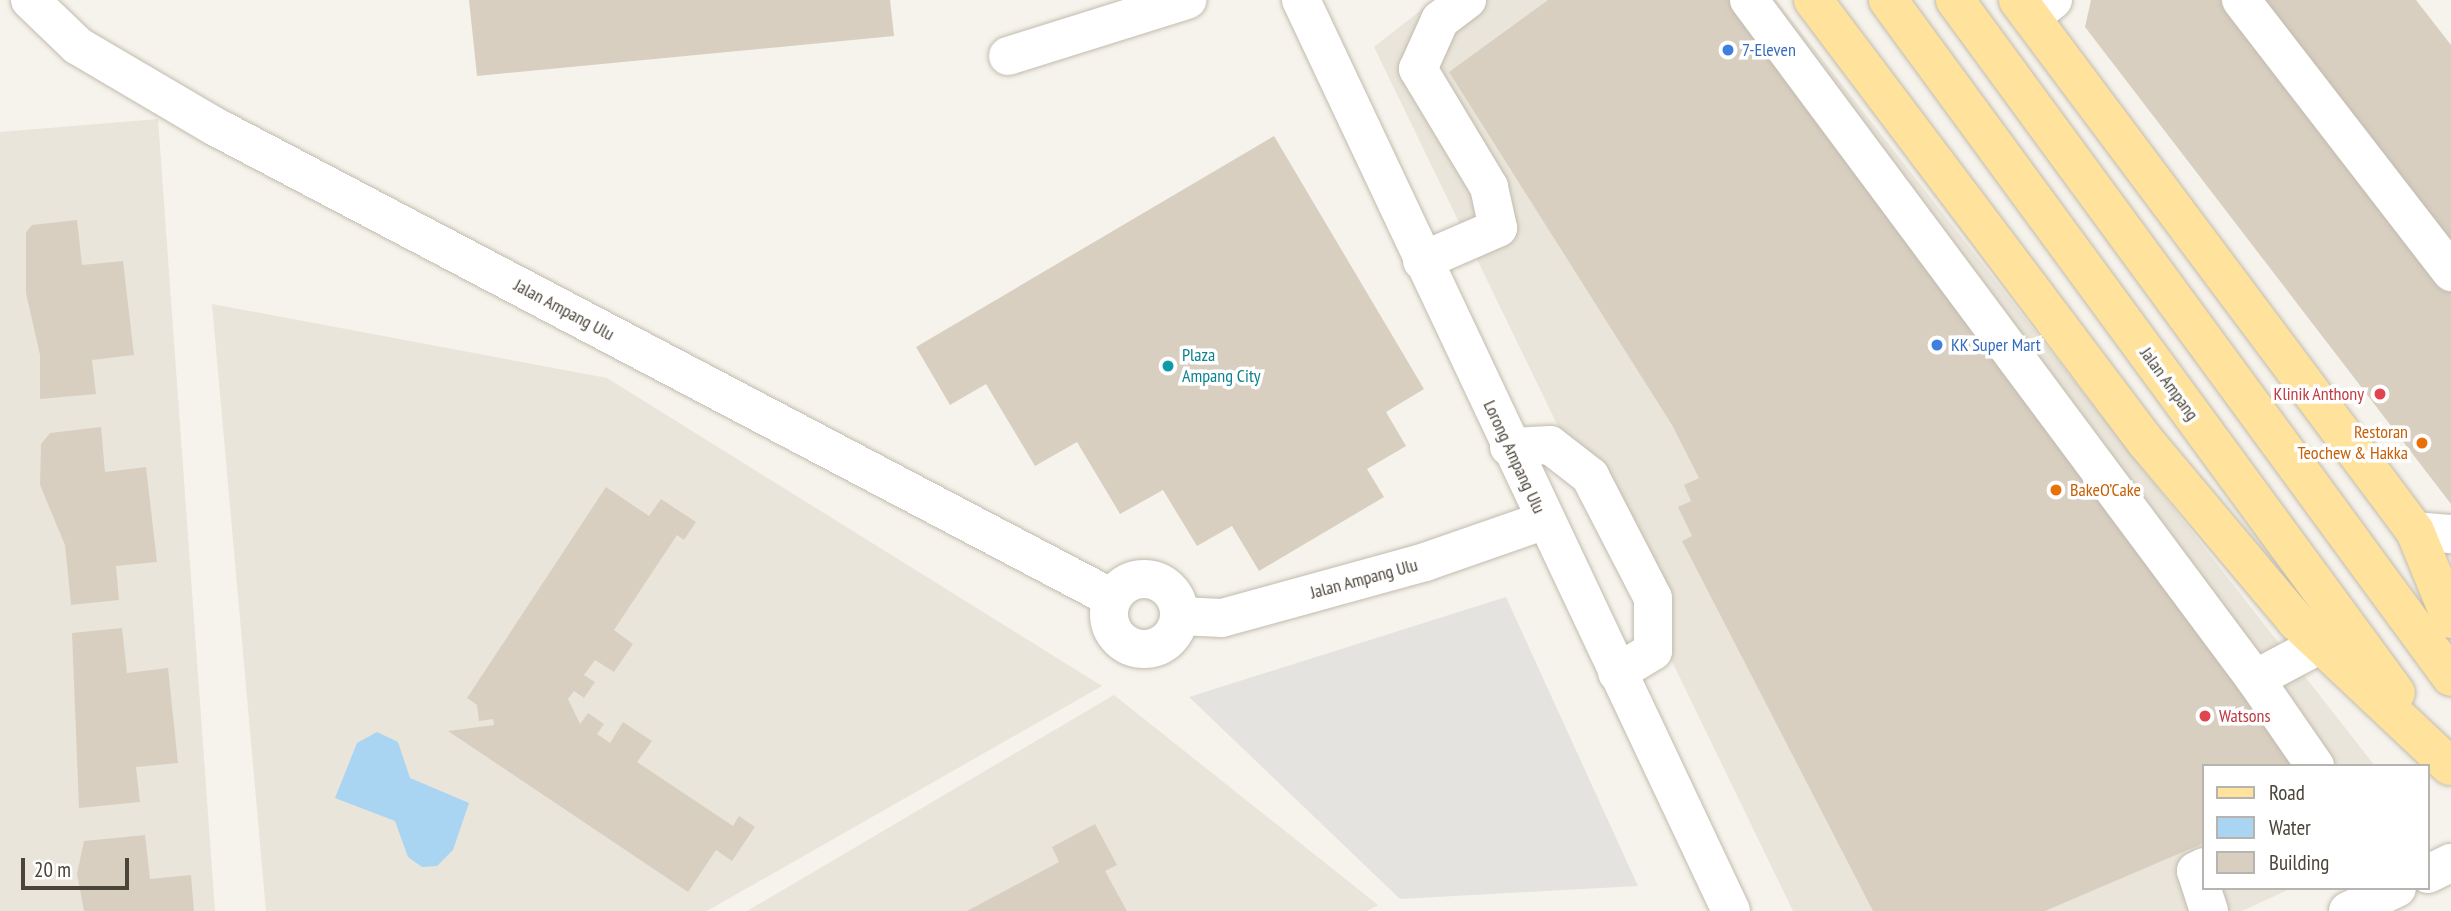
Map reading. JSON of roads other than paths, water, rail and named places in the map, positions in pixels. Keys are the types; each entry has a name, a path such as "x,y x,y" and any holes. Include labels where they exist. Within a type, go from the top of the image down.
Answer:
{"main road":[{"path":"1813,0 2146,442 2319,645 2450,766"},
{"path":"1955,0 2451,677"},
{"path":"2034,6 2433,533 2451,619"},
{"name":"Jalan Ampang","path":"1894,9 2450,766"}],"street":[{"name":"Jalan Ampang Ulu","path":"30,0 78,46 214,126 1112,598"},
{"path":"1008,56 1187,0"},
{"name":"Lorong Ampang Ulu","path":"1301,0 1543,521 1731,911"},
{"path":"1422,261 1498,228 1489,187 1418,69 1440,20 1467,0"},
{"path":"1749,0 2255,679 2314,764"},
{"path":"2241,0 2451,272"},
{"path":"1509,447 1550,445 1590,476 1653,598 1653,651 1616,673"},
{"name":"Jalan Ampang Ulu","path":"1180,616 1222,618 1425,562 1543,521"},
{"path":"1152,579 1172,593 1180,616 1161,646 1140,649 1112,630 1112,598 1128,582 1152,579"},
{"path":"2255,679 2319,645"},
{"path":"2430,873 2451,863"},
{"path":"2202,868 2196,871 2202,889"},
{"path":"2202,890 2209,911"},
{"path":"2348,911 2393,890"}],"water":[{"path":"377,732 398,742 410,778 469,803 453,850 437,866 422,867 408,857 395,821 335,798 357,743"}],"place":[{"name":"7-Eleven","path":"1728,50"},
{"name":"KK Super Mart","path":"1937,345"},
{"name":"Plaza Ampang City","path":"1168,366"},
{"name":"Klinik Anthony","path":"2380,394"},
{"name":"Restoran Teochew & Hakka","path":"2422,443"},
{"name":"BakeO’Cake","path":"2056,490"},
{"name":"Watsons","path":"2205,716"}]}
